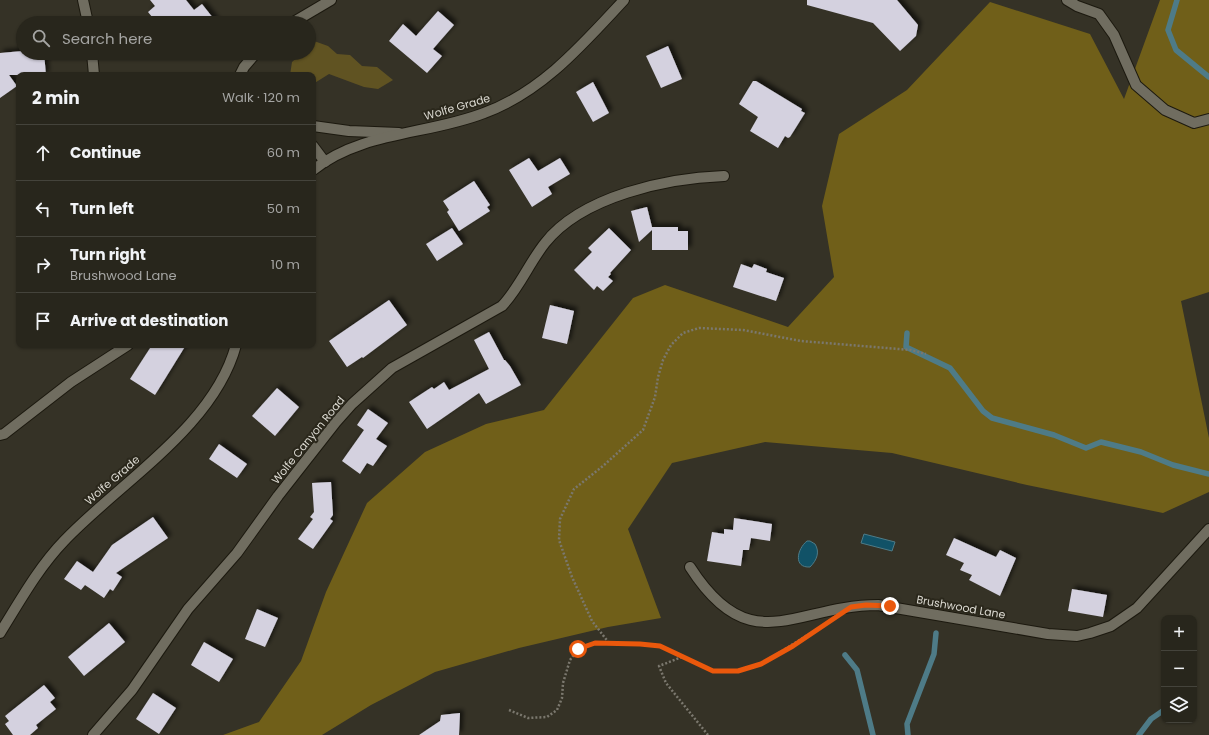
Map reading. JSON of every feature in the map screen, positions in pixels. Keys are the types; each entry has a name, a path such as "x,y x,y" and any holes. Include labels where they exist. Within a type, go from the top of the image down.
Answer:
{"street":[{"path":"83,0 86,16"},
{"path":"304,16 331,0"},
{"name":"Wolfe Grade","path":"316,168 358,145 467,119 494,109 512,100 543,80 563,63 624,0"},
{"path":"1067,0 1077,6 1100,14 1114,35 1136,85 1165,110 1194,123 1209,119"},
{"path":"93,60 94,72"},
{"path":"242,72 250,60"},
{"path":"316,126 401,134"},
{"path":"316,150 325,162"},
{"name":"Wolfe Canyon Road","path":"93,735 129,694 188,609 237,553 336,422 379,378 399,363 502,306 514,293 532,261 545,242 561,226 581,212 622,196 666,183 695,178 724,176"},
{"path":"0,435 4,434 71,382 123,348"},
{"name":"Wolfe Grade","path":"0,633 34,578 62,542 159,454 200,410 219,384 227,369 235,348"},
{"name":"Brushwood Lane","path":"690,567 705,588 730,611 759,621 780,622 855,606 878,605 1033,632 1077,636 1111,626 1137,608 1209,529"}],"path":[{"path":"609,643 592,621 572,577 559,540 560,519 574,489 603,466 643,430 655,397 658,377 663,360 671,345 683,333 699,328 743,330 801,341 910,350 926,354"},
{"path":"509,710 528,718 547,717 557,710 562,698 566,670 570,660 578,649 595,643 660,646 713,671 738,671 761,664 793,646 822,626"},
{"path":"682,656 659,666 666,683 708,735"}],"shaded area":[{"path":"1160,0 1209,0 1209,292 1181,301 1209,438 1209,492 1163,513 1027,485 892,453 765,442 672,463 628,529 661,618 608,627 519,648 435,672 371,705 322,735 223,735 259,722 301,661 326,592 367,503 425,452 486,424 544,410 633,298 665,285 788,327 834,277 822,206 839,134 907,90 990,2 1090,34 1124,99"},
{"path":"316,42 328,46 337,54 350,55 362,66 377,67 393,80 378,89 364,87 329,74 316,82 316,72 290,72 292,62 294,60 316,60"}],"water":[{"path":"864,534 895,542 892,551 861,543"},
{"path":"807,541 815,544 817,547 816,559 810,567 801,564 798,557 801,549"}],"building":[{"path":"150,0 186,0 194,10 202,4 211,16 151,16 148,12 155,6"},
{"path":"807,0 897,0 918,25 916,36 900,51 873,23 807,5"},
{"path":"438,11 454,25 433,49 442,56 427,73 389,41 403,24 416,36"},
{"path":"668,46 682,79 661,88 646,56"},
{"path":"16,52 16,60 45,60 46,72 16,72 16,75 9,75 16,87 0,98 0,53"},
{"path":"753,81 756,81 802,109 801,111 805,113 790,137 788,138 785,136 778,148 750,131 758,117 739,104"},
{"path":"593,82 609,113 593,122 576,92"},
{"path":"529,158 538,171 560,158 570,174 548,187 552,194 532,207 509,170"},
{"path":"474,181 490,205 487,207 490,211 459,231 447,212 449,210 443,201"},
{"path":"647,207 652,227 678,227 678,231 688,231 688,250 652,250 652,230 639,242 631,211"},
{"path":"452,228 463,244 437,261 426,244"},
{"path":"609,228 631,250 610,273 611,274 608,277 613,281 603,291 597,286 594,290 574,270 592,252 588,248"},
{"path":"741,264 752,268 754,264 767,269 766,272 784,278 776,301 733,287"},
{"path":"389,300 407,325 363,358 362,357 347,367 329,341"},
{"path":"550,305 574,311 567,344 542,338"},
{"path":"489,332 504,360 510,366 521,385 486,404 479,393 427,429 409,402 432,387 434,389 444,382 449,390 489,369 474,340"},
{"path":"150,348 184,348 155,395 130,379"},
{"path":"277,388 299,407 275,436 252,416"},
{"path":"368,409 388,423 376,439 387,446 373,466 367,463 360,474 342,461 364,430 357,425"},
{"path":"219,444 247,464 237,478 209,459"},
{"path":"331,482 333,515 330,519 333,521 313,549 298,539 313,519 310,517 314,512 312,483"},
{"path":"153,517 168,538 116,573 122,577 113,591 110,589 104,598 85,585 81,590 64,579 77,561 93,572 112,545"},
{"path":"734,518 772,524 770,541 751,538 749,550 743,550 741,566 707,561 712,532 724,534 724,529 733,530"},
{"path":"954,538 996,557 1000,550 1016,558 1000,596 969,580 972,575 960,570 964,563 946,555"},
{"path":"1072,589 1107,595 1103,617 1068,611"},
{"path":"257,609 278,618 265,647 245,639"},
{"path":"109,623 125,642 84,676 68,657"},
{"path":"204,642 233,659 219,682 191,665"},
{"path":"44,685 55,698 50,702 56,709 36,725 38,728 30,735 13,735 5,724 9,721 5,716"},
{"path":"153,693 176,708 159,734 136,719"},
{"path":"460,713 459,735 419,735 440,721 441,715"}],"waterway":[{"path":"1177,0 1168,30 1176,50 1209,77"},
{"path":"907,333 906,347 950,368 983,411 992,418 1054,435 1086,448 1101,442 1141,452 1173,465 1209,474"},
{"path":"908,735 907,724 934,654 936,633"},
{"path":"845,655 857,670 873,735"},
{"path":"1139,735 1151,719 1161,712"}],"route":[{"path":"578,649 595,643 660,646 713,671 738,671 761,664 793,646 851,607 866,605 890,606"}]}
